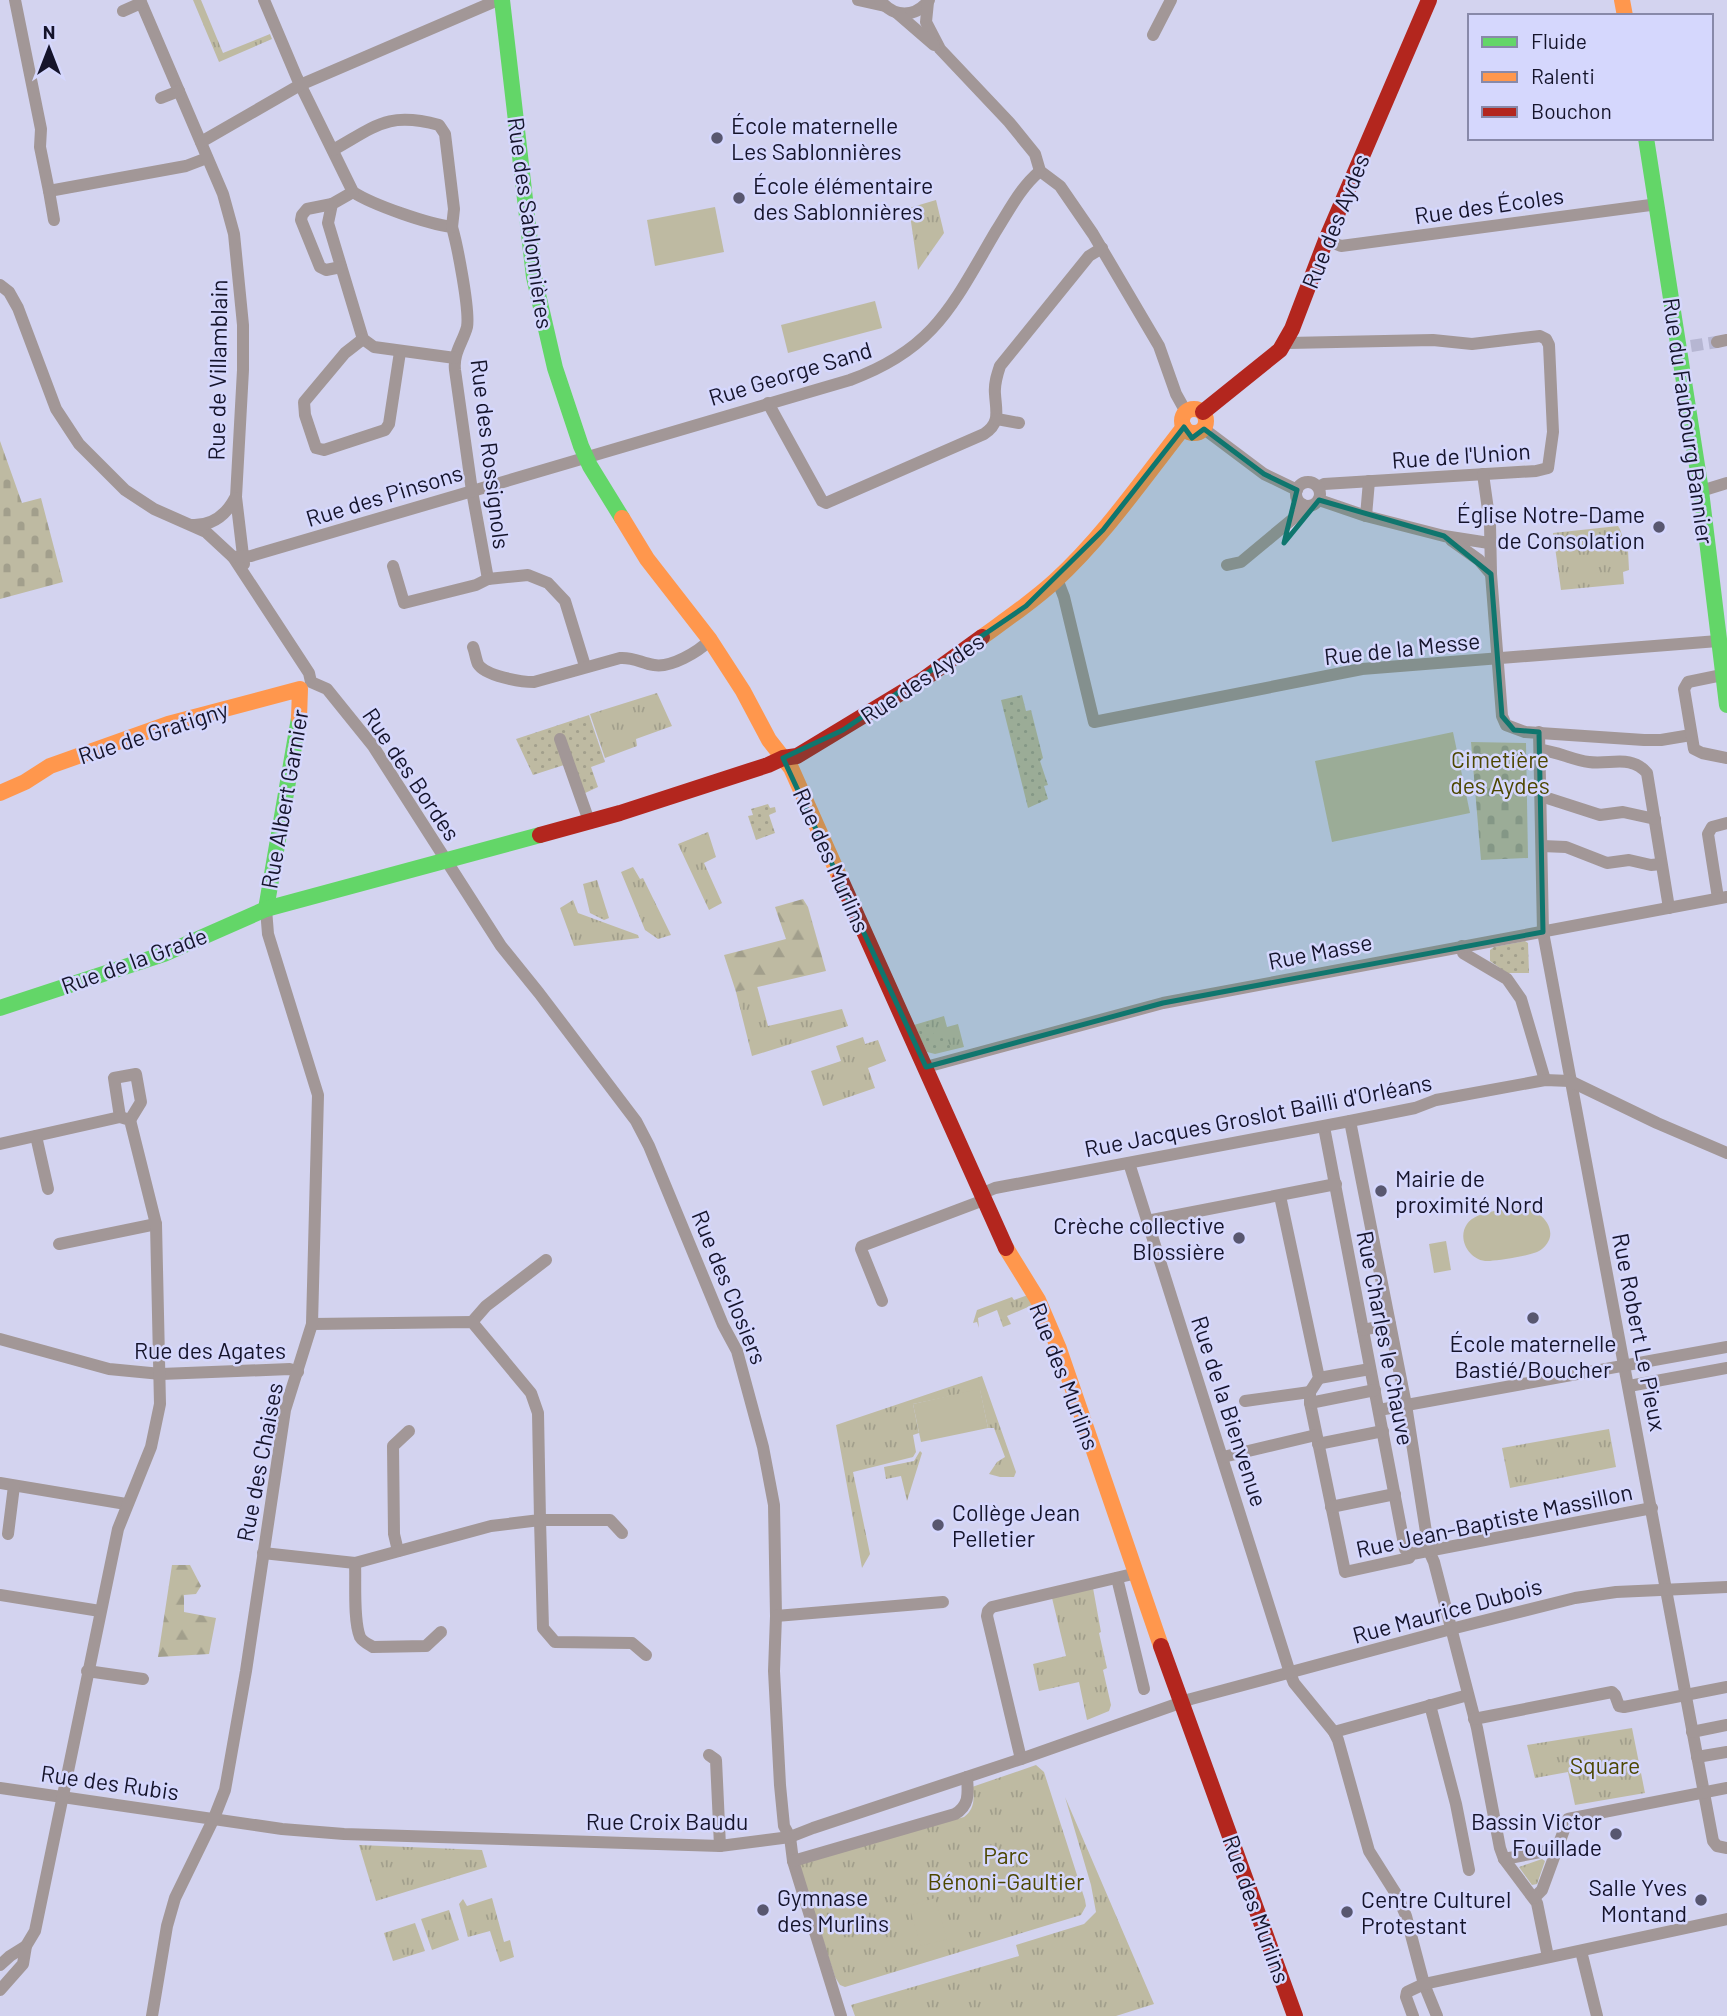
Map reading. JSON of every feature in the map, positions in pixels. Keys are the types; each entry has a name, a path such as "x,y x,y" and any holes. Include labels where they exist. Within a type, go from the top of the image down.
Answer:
{"street":[{"path":"15,0 41,129 40,147 54,220"},
{"path":"265,0 300,85 353,192 406,214 452,227"},
{"path":"201,142 300,85 500,0"},
{"name":"Rue des Sablonnières","path":"500,0 534,276 555,368 585,456 647,559 710,640 743,691 769,740 783,758"},
{"path":"858,0 883,3 940,48 1009,122 1035,154 1040,171 1060,186 1102,248 1159,346 1185,419 1193,433 1204,420 1223,445 1264,474 1297,490"},
{"path":"1153,35 1171,0"},
{"name":"Rue des Aydes","path":"1204,420 1280,350 1292,329 1326,240 1429,0"},
{"path":"897,13 914,12 928,1"},
{"path":"928,1 926,22 940,48"},
{"name":"Rue de Villamblain","path":"123,11 140,2 229,213 237,253 241,296 243,370 236,498 240,542 238,556 247,575"},
{"path":"161,98 179,91"},
{"name":"Rue des Rossignols","path":"333,149 389,120 439,125 445,134 454,209 452,227 457,242 467,322 455,358 471,491 488,579"},
{"name":"Rue du Faubourg Bannier","path":"1646,140 1686,348 1704,529 1727,705"},
{"path":"49,191 186,166 207,158"},
{"name":"Rue George Sand","path":"585,456 888,365 915,346 943,318 1018,194 1040,171"},
{"path":"341,267 326,270 320,267 301,220 307,209 332,204 353,192"},
{"path":"332,204 328,223 363,339 370,346 455,358"},
{"name":"Rue des Écoles","path":"1326,240 1342,246 1658,204"},
{"path":"768,403 822,501 826,503 984,434 997,419 995,380 1000,366 1089,256 1102,248"},
{"path":"0,285 9,292 19,310 56,409 79,444 125,490 154,509 206,532 238,556"},
{"name":"Rue de l'Union","path":"1284,340 1288,343 1433,340 1472,344 1540,336 1546,339 1549,345 1553,432 1548,468 1536,471 1324,484 1318,494"},
{"path":"363,339 345,353 304,402 305,415 316,449 324,450 388,427 400,352"},
{"path":"997,419 1019,423"},
{"name":"Rue des Aydes","path":"445,861 589,821 756,769 783,758 797,756 924,679 1011,618 1057,579 1103,530 1185,419"},
{"name":"Rue des Pinsons","path":"238,556 251,556 585,456"},
{"path":"1483,474 1490,524 1489,543 1502,716 1506,725 1514,730 1661,740 1691,735"},
{"path":"1366,516 1369,481"},
{"path":"1297,490 1306,483 1313,484 1318,494 1366,516 1444,536 1489,543"},
{"path":"1701,491 1727,483"},
{"path":"1227,565 1241,562 1300,513 1302,505 1297,490"},
{"path":"1302,505 1310,506 1318,494"},
{"path":"185,524 204,525 218,519 229,510 236,498"},
{"path":"218,519 233,530 240,542"},
{"path":"1444,536 1469,552 1491,574"},
{"path":"393,566 404,603 476,585 488,579 528,575 548,583 565,601 585,666"},
{"name":"Rue des Bordes","path":"247,575 309,673 306,686 327,689 373,746 445,861"},
{"name":"Rue de la Messe","path":"1057,579 1064,597 1094,722 1362,669 1718,641"},
{"path":"473,647 478,664 484,671 521,682 534,682 585,666 632,657 651,665 670,664 710,640"},
{"path":"1723,675 1685,685 1694,749 1727,758"},
{"name":"Rue de Gratigny","path":"0,793 25,782 50,765 168,724 306,686"},
{"name":"Rue Albert Garnier","path":"266,909 306,686"},
{"name":"Rue Robert Le Pieux","path":"1539,732 1543,932 1713,1841 1717,1846 1727,1848"},
{"path":"560,738 589,821"},
{"path":"1540,750 1553,751 1589,762 1636,763 1647,773 1669,908"},
{"name":"Rue des Murlins","path":"783,758 792,769 1001,1239 1045,1312 1295,2016"},
{"path":"1541,796 1600,814 1623,812 1655,819"},
{"path":"1722,898 1708,834 1712,827 1727,823"},
{"path":"1542,846 1566,847 1606,863 1629,860 1651,865 1661,864"},
{"name":"Rue de la Grade","path":"0,1007 164,954 266,909 445,861"},
{"name":"Rue des Closiers","path":"445,861 501,946 636,1121 672,1198 723,1325 737,1351 774,1505 774,1671 784,1826 790,1837 793,1861 841,2016"},
{"name":"Rue Masse","path":"926,1067 1163,1003 1722,898"},
{"name":"Rue des Chaises","path":"152,2016 174,1898 214,1818 230,1768 285,1410 312,1325 318,1095 268,934 266,909"},
{"path":"1462,946 1463,953 1507,979 1521,999 1545,1080"},
{"name":"Rue Jacques Groslot Bailli d'Orléans","path":"882,1301 862,1246 983,1197 995,1188 1350,1121 1415,1108 1436,1100 1545,1080 1570,1082"},
{"path":"1570,1082 1727,1153"},
{"path":"0,1144 125,1118 156,1224 161,1374 160,1404 151,1447 118,1529 35,1931 26,1946 23,1964 0,1990"},
{"name":"Rue Charles le Chauve","path":"1350,1121 1406,1405 1429,1551 1474,1718 1504,1859"},
{"name":"Rue Charles le Chauve","path":"1324,1126 1405,1549 1412,1554"},
{"path":"36,1136 48,1189"},
{"name":"Rue de la Bienvenue","path":"1129,1163 1290,1673 1294,1683 1334,1732"},
{"path":"1147,1222 1336,1184"},
{"path":"1280,1196 1319,1378 1310,1397 1331,1507 1395,1494"},
{"path":"59,1244 156,1224"},
{"path":"312,1325 472,1322 486,1306 546,1260"},
{"path":"472,1322 530,1393 537,1413 543,1628 555,1642 632,1643 646,1655"},
{"path":"1363,1330 1390,1325"},
{"name":"Rue des Agates","path":"0,1339 109,1369 161,1374 290,1369 298,1372"},
{"path":"1379,1410 1727,1347"},
{"path":"1629,1386 1727,1368"},
{"path":"1319,1378 1370,1369"},
{"path":"1245,1401 1375,1390"},
{"path":"398,1551 394,1534 393,1446 409,1430"},
{"path":"1223,1457 1383,1431"},
{"path":"0,1483 126,1504"},
{"path":"8,1534 15,1486"},
{"name":"Rue Jean-Baptiste Massillon","path":"1331,1507 1345,1572 1409,1558 1412,1554 1652,1508"},
{"path":"263,1553 355,1563 491,1527 540,1520 610,1520 622,1533"},
{"path":"355,1563 358,1627 365,1643 373,1647 426,1646 441,1632"},
{"path":"1021,1759 988,1611 992,1607 1137,1573"},
{"path":"1117,1578 1144,1689"},
{"name":"Rue Maurice Dubois","path":"1182,1703 1575,1598 1616,1592 1727,1587"},
{"path":"0,1595 100,1611"},
{"path":"776,1616 943,1602"},
{"path":"87,1671 144,1679"},
{"path":"1474,1718 1612,1692 1619,1706 1624,1707 1727,1687"},
{"path":"1437,2016 1424,1984 1406,1916 1398,1897 1369,1851 1334,1732 1468,1695"},
{"name":"Rue Croix Baudu","path":"214,1818 282,1829 344,1834 720,1846 790,1837 1182,1703"},
{"path":"1430,1705 1456,1804 1469,1870"},
{"path":"1692,1732 1727,1725"},
{"path":"1697,1757 1727,1752"},
{"path":"709,1755 716,1760 720,1846"},
{"path":"793,1861 955,1814 964,1809 967,1801 967,1777"},
{"name":"Rue des Rubis","path":"0,1788 214,1818"},
{"path":"1534,1898 1542,1890 1566,1823 1573,1817 1727,1788"},
{"path":"1548,1957 1534,1898 1504,1859 1556,1849"},
{"path":"1413,2016 1406,1997 1407,1992 1424,1984 1727,1919"},
{"path":"0,1965 26,1946"},
{"path":"1581,1951 1597,2016"}],"highlighted area":[{"path":"1184,427 1192,438 1204,429 1264,474 1297,490 1284,543 1319,500 1444,536 1491,574 1502,716 1514,730 1539,732 1543,932 1163,1003 926,1067 783,758 843,730 1026,606 1103,530"}],"green space":[{"path":"193,0 201,0 223,53 270,34 272,39 219,62"},
{"path":"936,200 944,233 918,270 909,208"},
{"path":"715,207 724,252 655,266 647,220"},
{"path":"875,301 882,328 788,353 781,325"},
{"path":"0,441 22,503 41,498 63,582 0,599"},
{"path":"1618,526 1628,550 1629,570 1623,572 1624,584 1561,590 1553,533"},
{"path":"657,693 672,726 636,739 637,746 605,758 590,714"},
{"path":"1022,695 1026,711 1031,710 1043,758 1040,761 1048,785 1044,786 1048,799 1028,808 1001,700"},
{"path":"589,715 605,762 591,767 598,787 583,794 564,765 533,775 516,739"},
{"path":"1453,732 1470,813 1332,842 1315,761"},
{"name":"Cimetière des Aydes","path":"1471,742 1526,743 1528,858 1481,860"},
{"path":"768,804 770,808 775,807 776,812 769,815 775,833 756,840 748,816 753,815 751,809"},
{"path":"708,832 716,857 704,863 722,903 709,910 678,844"},
{"path":"633,867 640,879 643,878 671,935 658,939 645,930 621,872"},
{"path":"597,880 609,918 604,920 590,913 583,884"},
{"path":"803,899 808,907 826,971 736,992 724,955 786,939 775,907"},
{"path":"573,900 578,913 638,935 639,938 574,946 560,908"},
{"path":"1525,941 1528,943 1529,973 1507,973 1490,961 1490,950 1494,947"},
{"path":"757,986 768,1026 842,1009 848,1026 752,1056 736,992"},
{"path":"944,1016 947,1027 958,1024 964,1047 935,1054 927,1052 914,1025"},
{"path":"929,1022 935,1038 947,1038 951,1049 936,1053 928,1051 916,1025"},
{"path":"863,1037 865,1044 878,1040 886,1061 868,1068 875,1088 823,1106 811,1071 841,1061 836,1046"},
{"path":"1523,1206 1543,1217 1550,1229 1548,1242 1542,1249 1525,1256 1490,1261 1483,1261 1471,1254 1463,1237 1467,1224 1472,1219 1485,1213"},
{"path":"1446,1241 1451,1270 1434,1273 1429,1244"},
{"path":"1028,1295 1035,1312 1028,1307 1007,1316 1011,1324 1003,1327 997,1310 978,1318 979,1328 977,1322 973,1323 977,1310 1012,1297 1014,1300"},
{"path":"982,1376 1016,1472 1014,1477 989,1474 997,1462 1005,1457 994,1428 988,1428 980,1390 913,1404 919,1433 913,1435 916,1452 913,1457 853,1472 870,1554 862,1568 836,1425"},
{"path":"980,1389 988,1428 921,1442 913,1404"},
{"path":"1609,1429 1616,1467 1510,1488 1502,1448"},
{"path":"920,1451 922,1453 907,1501 901,1476 886,1479 884,1467 914,1461"},
{"path":"172,1565 190,1565 201,1586 196,1594 184,1595 184,1612 216,1618 209,1654 158,1657"},
{"path":"1093,1588 1107,1668 1103,1670 1111,1705 1109,1711 1087,1720 1079,1682 1039,1691 1033,1664 1066,1656 1052,1598"},
{"name":"Square","path":"1632,1728 1645,1793 1575,1805 1568,1772 1535,1778 1527,1745"},
{"name":"Parc Bénoni-Gaultier","path":"1036,1765 1044,1772 1085,1900 1086,1906 1081,1915 845,1987 840,1985 835,1977 798,1862 964,1817 973,1804 972,1787"},
{"path":"1065,1797 1154,2004 1116,2016 855,2016 851,2005 1019,1956 1016,1945 1084,1924 1096,1912 1091,1885"},
{"path":"359,1845 482,1850 487,1867 376,1901"},
{"path":"1542,1859 1545,1861 1537,1884 1532,1885 1519,1867"},
{"path":"492,1898 504,1942 510,1940 514,1957 500,1962 490,1931 468,1937 459,1904 463,1899 467,1906"},
{"path":"935,1898 947,1939 921,1946 909,1906"},
{"path":"449,1910 459,1940 432,1950 421,1919"},
{"path":"415,1923 425,1951 393,1961 384,1933"}],"tunnel":[{"path":"1691,346 1717,342"}],"traffic: fast":[{"path":"502,0 534,277 555,368 581,446 622,518"},
{"path":"1646,140 1701,491 1727,705"},
{"path":"266,909 299,718"},
{"path":"0,1008 164,954 266,909 540,835"}],"traffic: slow":[{"path":"1622,0 1625,14"},
{"path":"1194,409 1203,412 1206,421 1203,430 1194,433 1185,430 1182,421 1185,412 1194,409"},
{"path":"982,637 1037,596 1073,564 1122,507 1184,427"},
{"path":"622,518 647,559 710,640 743,691 769,740 791,768 840,878"},
{"path":"0,793 25,782 50,766 168,724 300,689 299,718"},
{"path":"1006,1248 1038,1300 1059,1349 1161,1646"}],"traffic: jam":[{"path":"1203,412 1280,350 1292,329 1326,240 1429,0"},
{"path":"540,835 620,813 783,758 797,756 924,679 982,637"},
{"path":"840,878 1006,1248"},
{"path":"1161,1646 1295,2016"}],"place":[{"name":"École maternelle Les Sablonnières","path":"717,138"},
{"name":"École élémentaire des Sablonnières","path":"739,198"},
{"name":"Église Notre-Dame de Consolation","path":"1659,527"},
{"name":"Mairie de proximité Nord","path":"1381,1191"},
{"name":"Crèche collective Blossière","path":"1239,1238"},
{"name":"École maternelle Bastié/Boucher","path":"1533,1318"},
{"name":"Collège Jean Pelletier","path":"938,1525"},
{"name":"Bassin Victor Fouillade","path":"1616,1834"},
{"name":"Salle Yves Montand","path":"1701,1900"},
{"name":"Gymnase des Murlins","path":"763,1910"},
{"name":"Centre Culturel Protestant","path":"1347,1912"}]}
